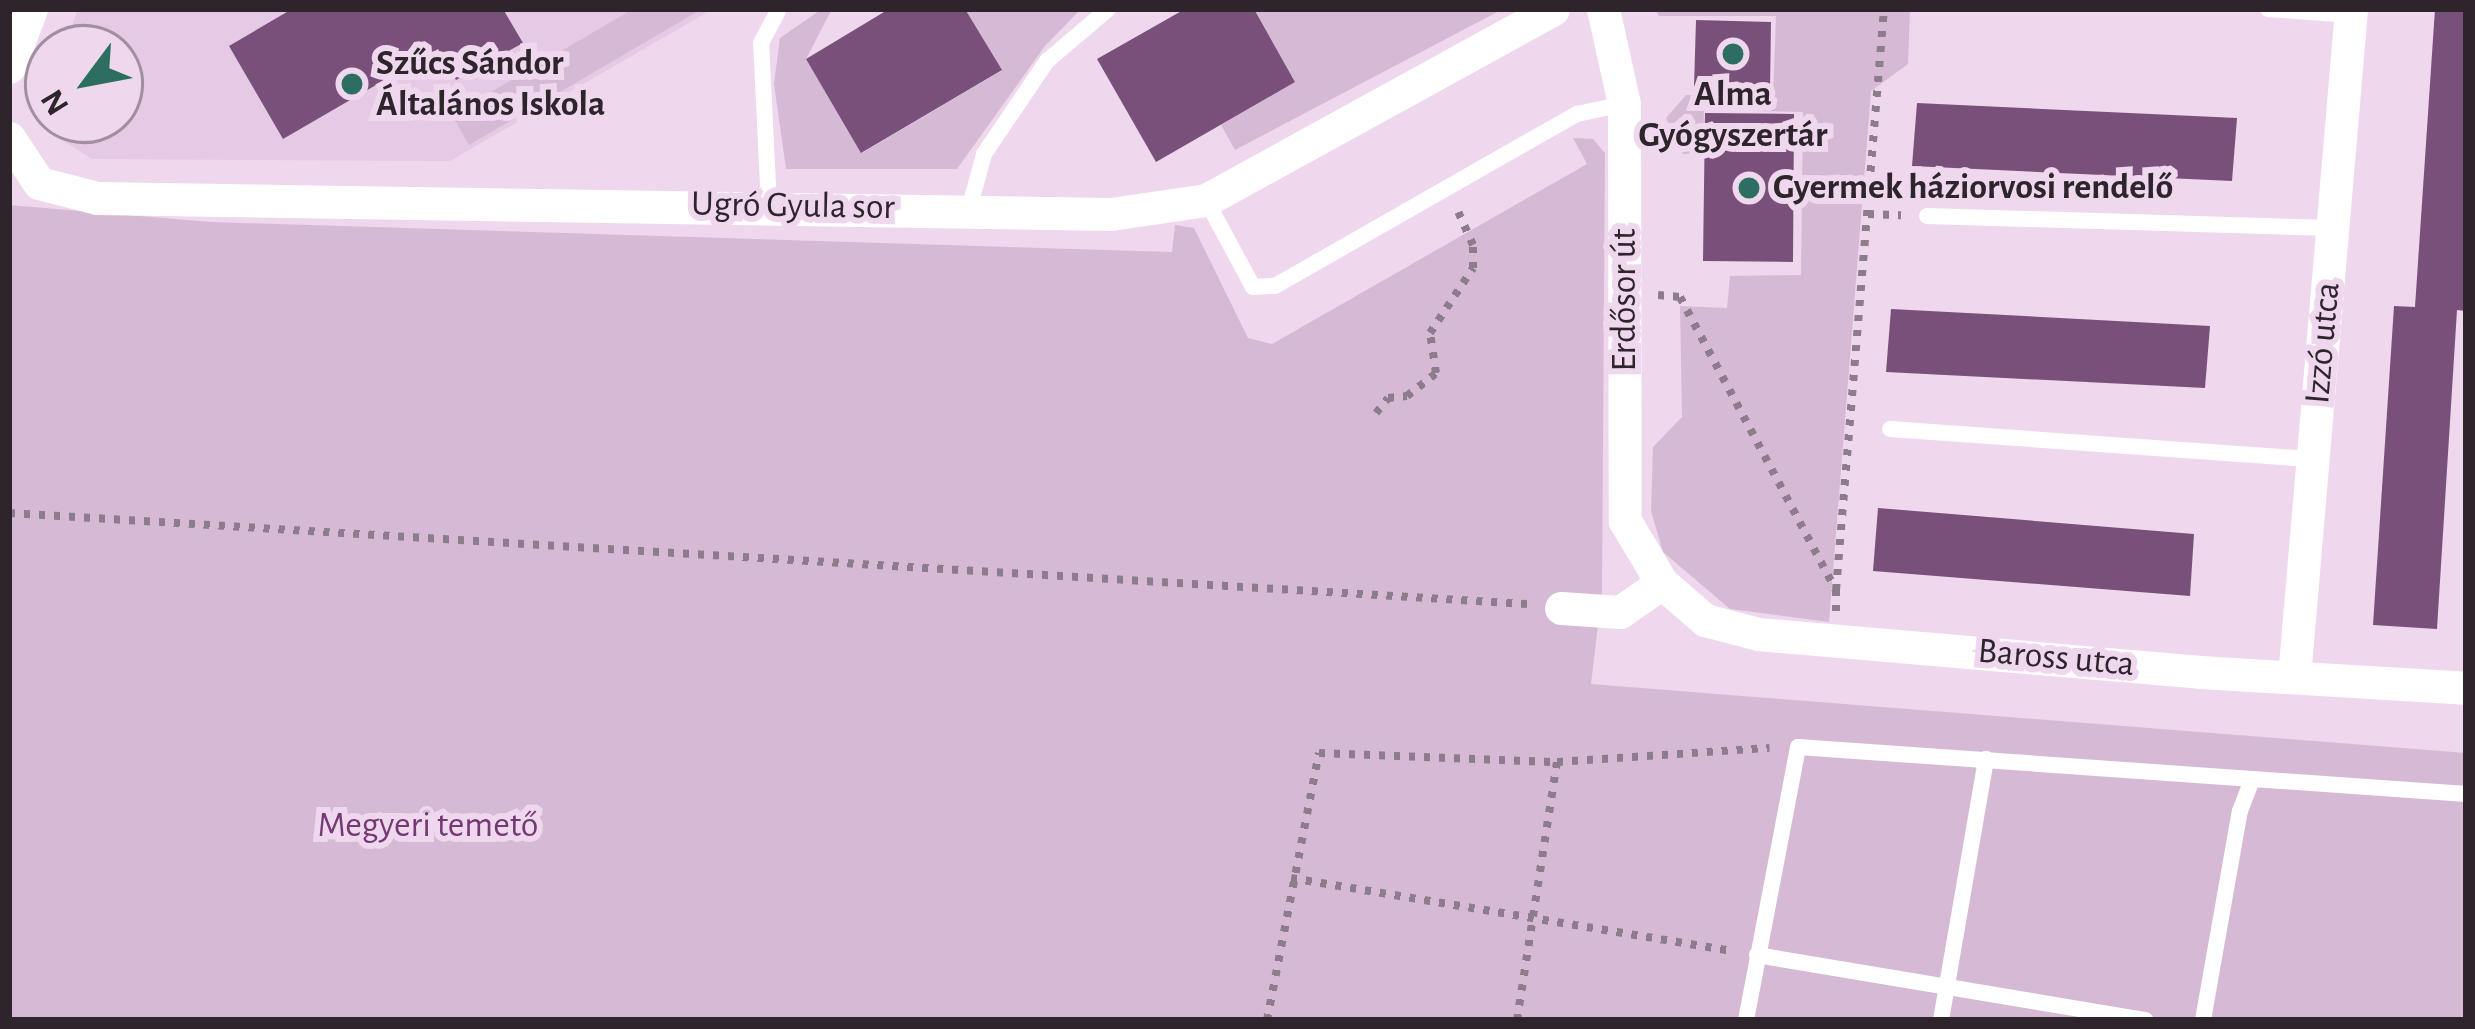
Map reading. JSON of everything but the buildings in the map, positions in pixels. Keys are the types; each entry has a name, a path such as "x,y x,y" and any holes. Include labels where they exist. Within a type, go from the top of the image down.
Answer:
{"street":[{"path":"9,67 31,9"},
{"name":"Ugró Gyula sor","path":"9,138 39,183 97,198 769,205 1111,214 1206,200 1553,9"},
{"name":"Erdősor út","path":"1603,9 1624,104 1625,520 1661,583"},
{"name":"Izzó utca","path":"2294,677 2351,12"},
{"path":"1561,608 1620,612 1661,583"},
{"name":"Baross utca","path":"1661,583 1705,620 1758,634 2466,688"}],"lane":[{"path":"769,205 760,43 779,9"},
{"path":"970,209 984,154 1047,61 1108,9"},
{"path":"2268,9 2351,12"},
{"path":"1206,200 1253,287 1275,286 1577,114 1624,104"},
{"path":"1927,216 2333,227"},
{"path":"1890,429 2313,459"},
{"path":"1746,1020 1798,746 2466,794"},
{"path":"1941,1020 1986,759"},
{"path":"2203,1020 2240,811 2252,780"},
{"path":"1757,955 2146,1020"}],"path":[{"path":"1836,640 1836,590 1884,9"},
{"path":"1376,413 1388,398 1408,396 1436,373 1430,333 1473,268 1473,245 1447,189"},
{"path":"1627,292 1680,297 1836,590"},
{"path":"9,513 457,543 1464,596 1561,608"},
{"path":"1267,1020 1319,752 1557,762 1798,746"},
{"path":"1517,1020 1557,762"},
{"path":"1291,878 1757,955"}],"shaded area":[{"name":"Szűcs Sándor Általános Iskola","path":"78,9 713,9 450,161 92,159 68,144 144,144 144,24 73,24"}],"green space":[{"path":"633,9 702,9 469,145 452,115"},
{"path":"822,9 832,9 806,59 862,153 1001,71 965,9 1081,9 1045,46 957,169 786,169 774,84 780,38"},
{"path":"1254,9 1503,9 1235,150 1221,125 1295,82"},
{"path":"1655,9 1910,9 1908,64 1871,91 1829,622 1730,609 1663,552 1651,511 1653,447 1682,417 1680,306 1727,308 1730,276 1801,275 1803,112 1704,110 1703,153 1683,154 1666,118 1686,95 1773,98 1776,16 1659,16"},
{"name":"Megyeri temető","path":"1573,138 1593,139 1605,153 1602,591 1591,684 2466,753 2466,1020 9,1020 9,205 211,222 1172,252 1175,225 1194,228 1248,338 1272,344 1587,164"}],"place":[{"name":"Alma Gyógyszertár","path":"1733,54"},
{"name":"Szűcs Sándor Általános Iskola","path":"352,84"},
{"name":"Gyermek háziorvosi rendelő","path":"1749,188"}]}
